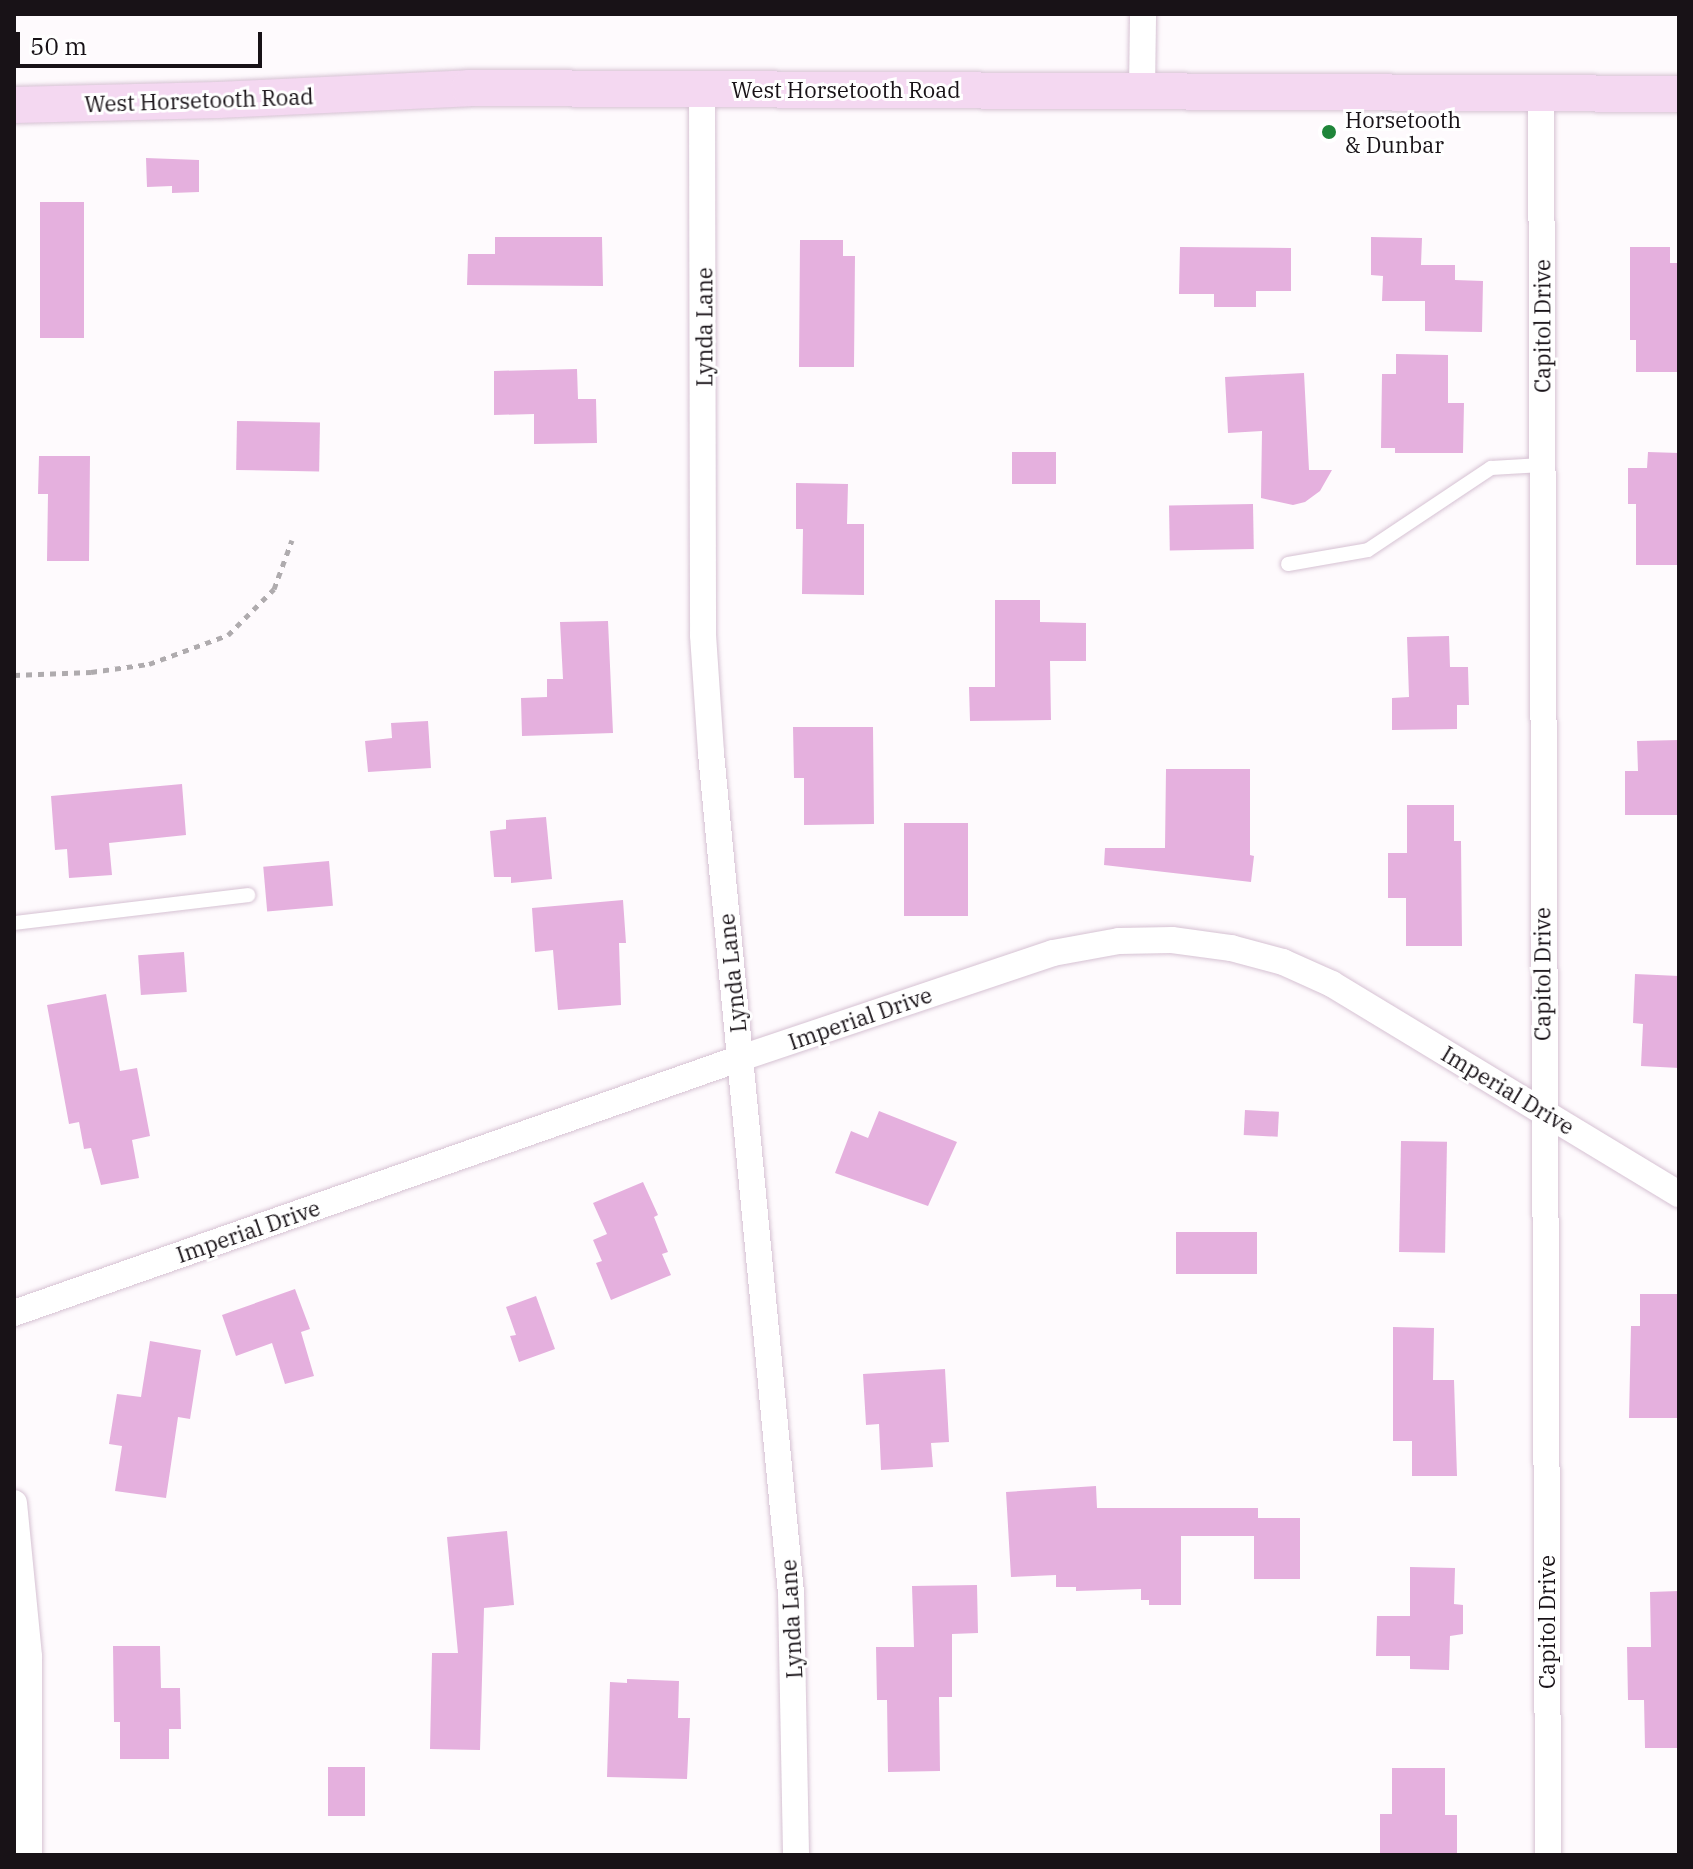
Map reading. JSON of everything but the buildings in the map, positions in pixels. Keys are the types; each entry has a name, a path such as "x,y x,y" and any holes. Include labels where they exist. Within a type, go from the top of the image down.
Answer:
{"main road":[{"name":"West Horsetooth Road","path":"14,105 203,101 469,88 1679,94"}],"street":[{"path":"1142,90 1143,14"},
{"name":"Lynda Lane","path":"702,90 703,635 711,753 791,1593 796,1855"},
{"name":"Capitol Drive","path":"1541,93 1548,1855"},
{"name":"Imperial Drive","path":"14,1313 741,1058 1053,953 1119,941 1172,940 1231,948 1283,962 1332,984 1679,1194"},
{"path":"14,1503 29,1657 29,1855"}],"lane":[{"path":"1288,564 1368,550 1491,468 1542,465"},
{"path":"14,923 248,895"}],"path":[{"path":"14,675 91,672 149,664 187,653 228,635 274,589 292,540"}],"place":[{"name":"Horsetooth & Dunbar","path":"1329,132"}]}
